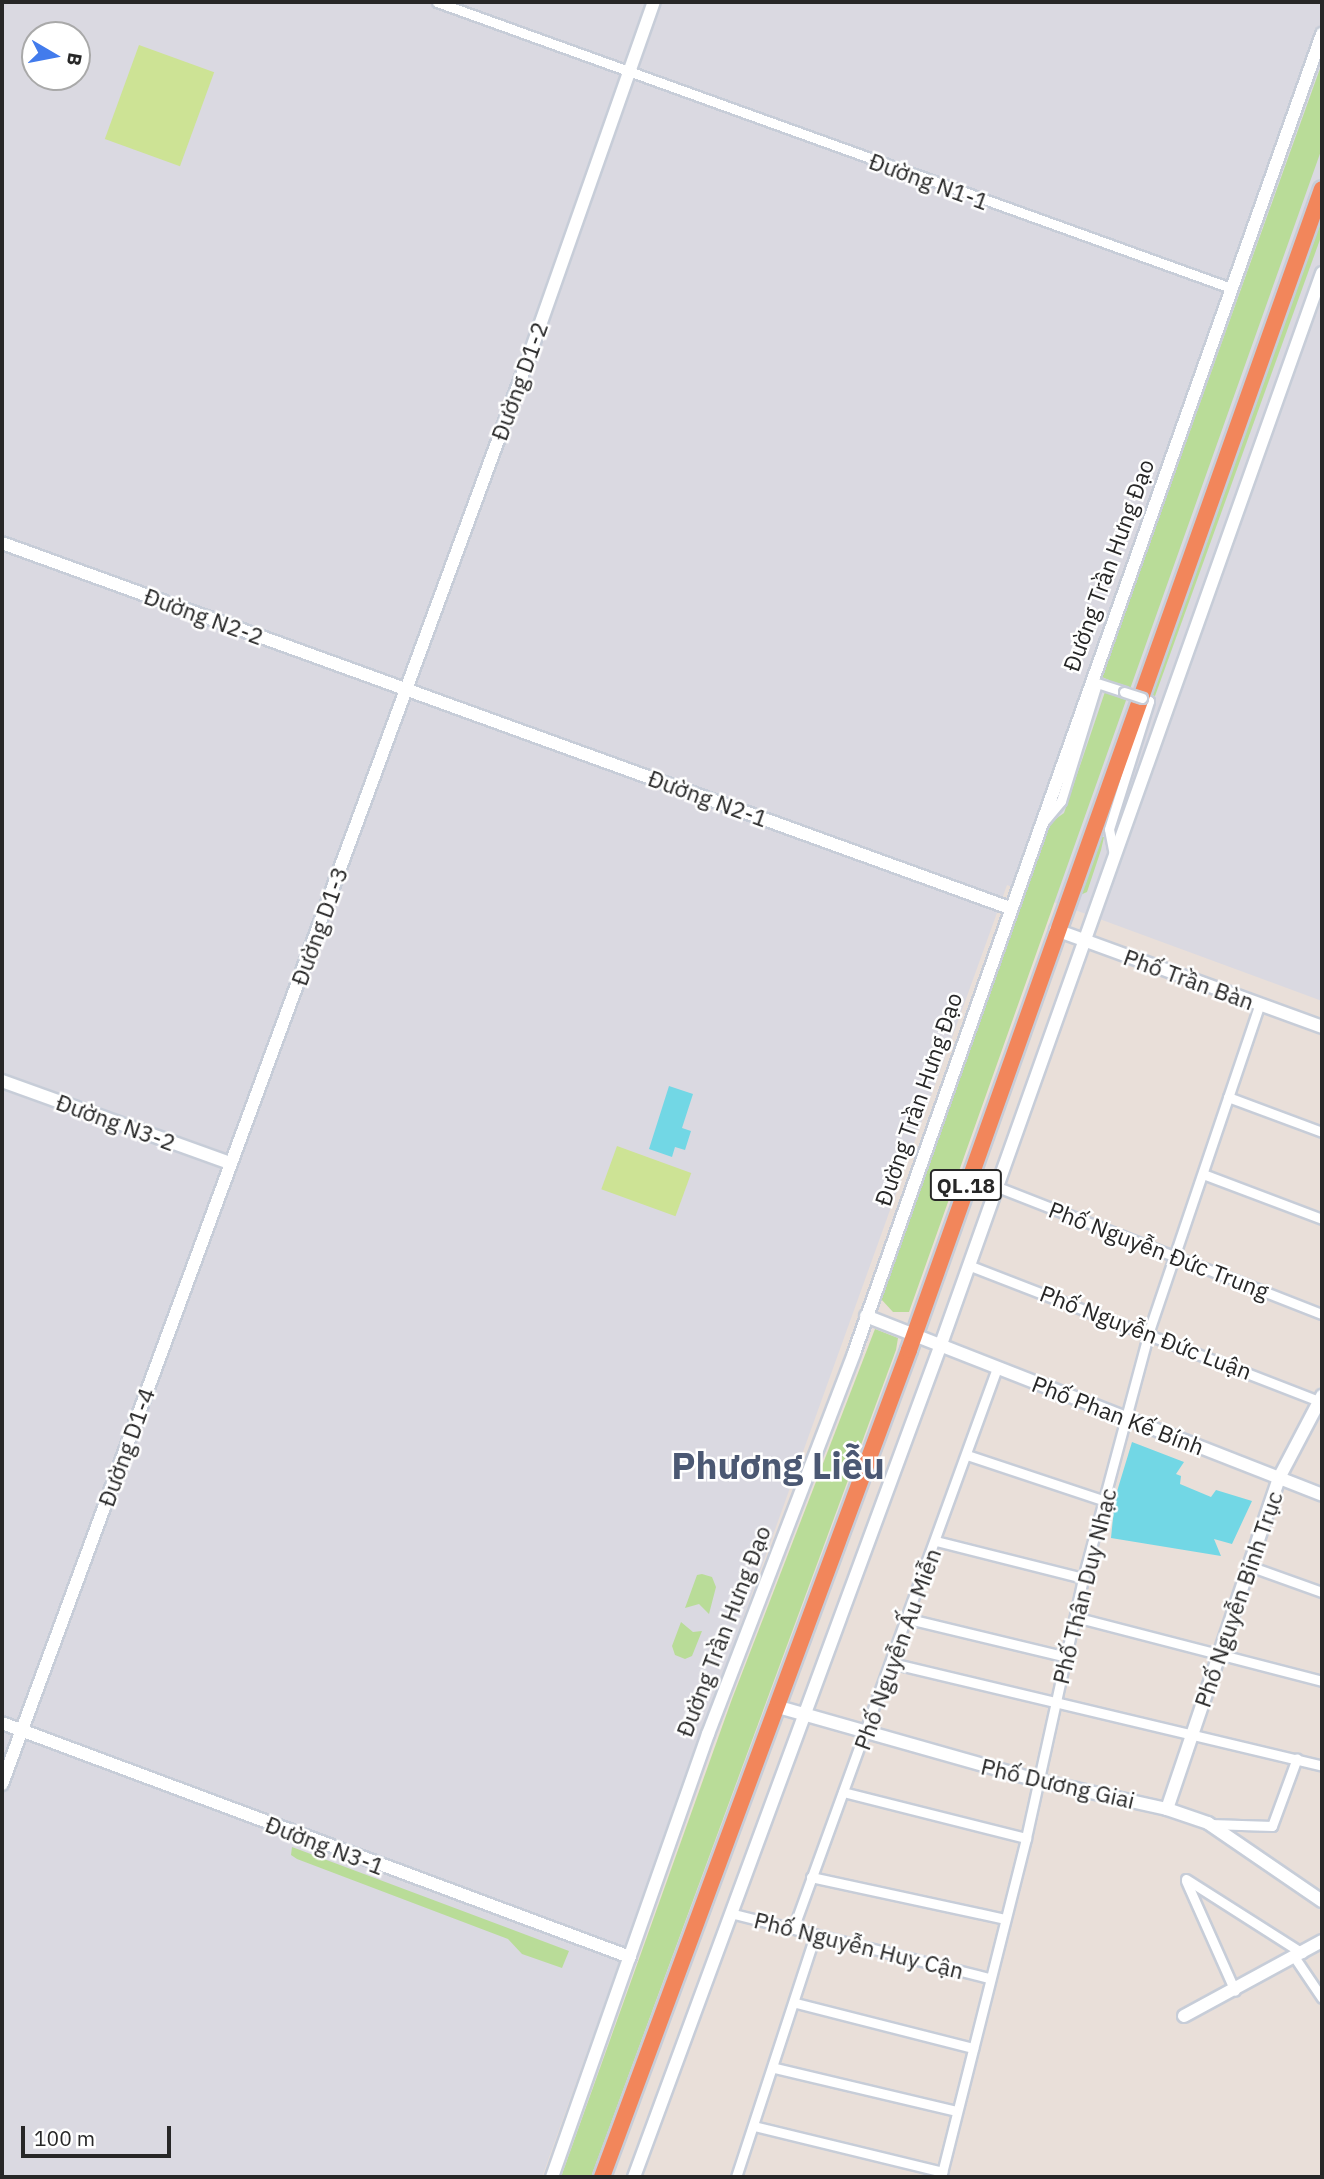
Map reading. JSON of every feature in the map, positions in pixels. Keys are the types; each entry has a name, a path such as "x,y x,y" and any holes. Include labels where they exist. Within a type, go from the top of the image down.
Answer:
{"highway":[{"name":"QL.18","path":"602,2177 914,1334 1322,189"}],"main road":[{"name":"Đường D1-2","path":"407,688 654,2"},
{"name":"Đường Trần Hưng Đạo","path":"552,2177 708,1734 866,1316 1322,34"},
{"path":"634,2177 940,1347 1082,940 1322,273"},
{"name":"Đường N2-2","path":"2,543 407,688"},
{"name":"Đường N2-1","path":"407,688 1010,908"},
{"name":"Đường D1-3","path":"230,1164 407,688"},
{"name":"Phố Trần Bàn","path":"1056,930 1322,1027"},
{"name":"Đường N3-2","path":"2,1081 230,1164"},
{"name":"Đường D1-4","path":"2,1784 230,1164"},
{"name":"Phố Phan Kế Bính","path":"866,1316 1322,1495"},
{"name":"Phố Nguyễn Bỉnh Trục","path":"1167,1809 1252,1567 1279,1478 1321,1399"},
{"name":"Phố Dương Giai","path":"775,1706 804,1717 1037,1780 1167,1809 1208,1824 1322,1901"},
{"name":"Đường N3-1","path":"2,1723 630,1957"},
{"path":"1184,2017 1322,1941"}],"street":[{"name":"Đường N1-1","path":"437,2 1231,288"},
{"path":"1040,826 1060,801 1097,683 1149,701 1109,829 1114,855"},
{"name":"Phố Thân Duy Nhạc","path":"942,2175 1026,1838 1083,1578 1149,1331 1260,1004"},
{"path":"1228,1097 1322,1132"},
{"path":"1203,1174 1322,1219"},
{"name":"Phố Nguyễn Đức Trung","path":"995,1186 1322,1314"},
{"name":"Phố Nguyễn Đức Luận","path":"968,1265 1149,1331 1321,1399"},
{"name":"Phố Nguyễn Ấu Miễn","path":"793,1929 909,1619 997,1368"},
{"path":"967,1455 1105,1501"},
{"path":"936,1541 1083,1578"},
{"path":"1252,1567 1322,1592"},
{"path":"1075,1617 1221,1652 1322,1681"},
{"path":"909,1619 1067,1657"},
{"path":"891,1663 1192,1732 1322,1766"},
{"path":"1208,1824 1272,1826 1297,1758"},
{"path":"843,1792 1026,1838"},
{"path":"811,1877 1005,1919"},
{"path":"1235,1991 1186,1879 1298,1956 1322,1998"},
{"name":"Phố Nguyễn Huy Cận","path":"730,1913 989,1978"},
{"path":"736,2177 775,2068 815,1935"},
{"path":"796,2003 973,2048"},
{"path":"775,2068 957,2110"},
{"path":"754,2126 942,2175"}],"shaded area":[{"path":"2,2 1322,2 1322,1001 1007,885 542,2177 2,2177"}],"green space":[{"path":"139,45 214,72 180,166 105,139"},
{"path":"1322,63 1322,148 909,1312 893,1312 881,1299 1050,823 1064,813 1109,680 1102,677"},
{"path":"1322,217 1322,234 1155,696 1148,694"},
{"path":"1099,837 1104,837 1087,892 1078,896"},
{"path":"617,1146 691,1173 676,1216 601,1189"},
{"path":"875,1329 898,1338 896,1350 591,2177 561,2177 732,1699"},
{"path":"697,1575 712,1577 716,1587 709,1614 699,1604 685,1608"},
{"path":"681,1622 693,1632 702,1631 692,1656 685,1659 675,1655 672,1646"},
{"path":"292,1847 569,1951 562,1968 522,1954 508,1939 297,1859 291,1855"}],"water":[{"path":"669,1086 693,1094 682,1128 691,1131 685,1150 675,1147 672,1157 649,1149"},
{"path":"1132,1442 1184,1462 1176,1474 1181,1476 1180,1484 1211,1497 1216,1490 1252,1501 1232,1544 1214,1539 1221,1556 1111,1538 1115,1498"}],"district":[{"name":"Phương Liễu","path":"778,1465"}]}
